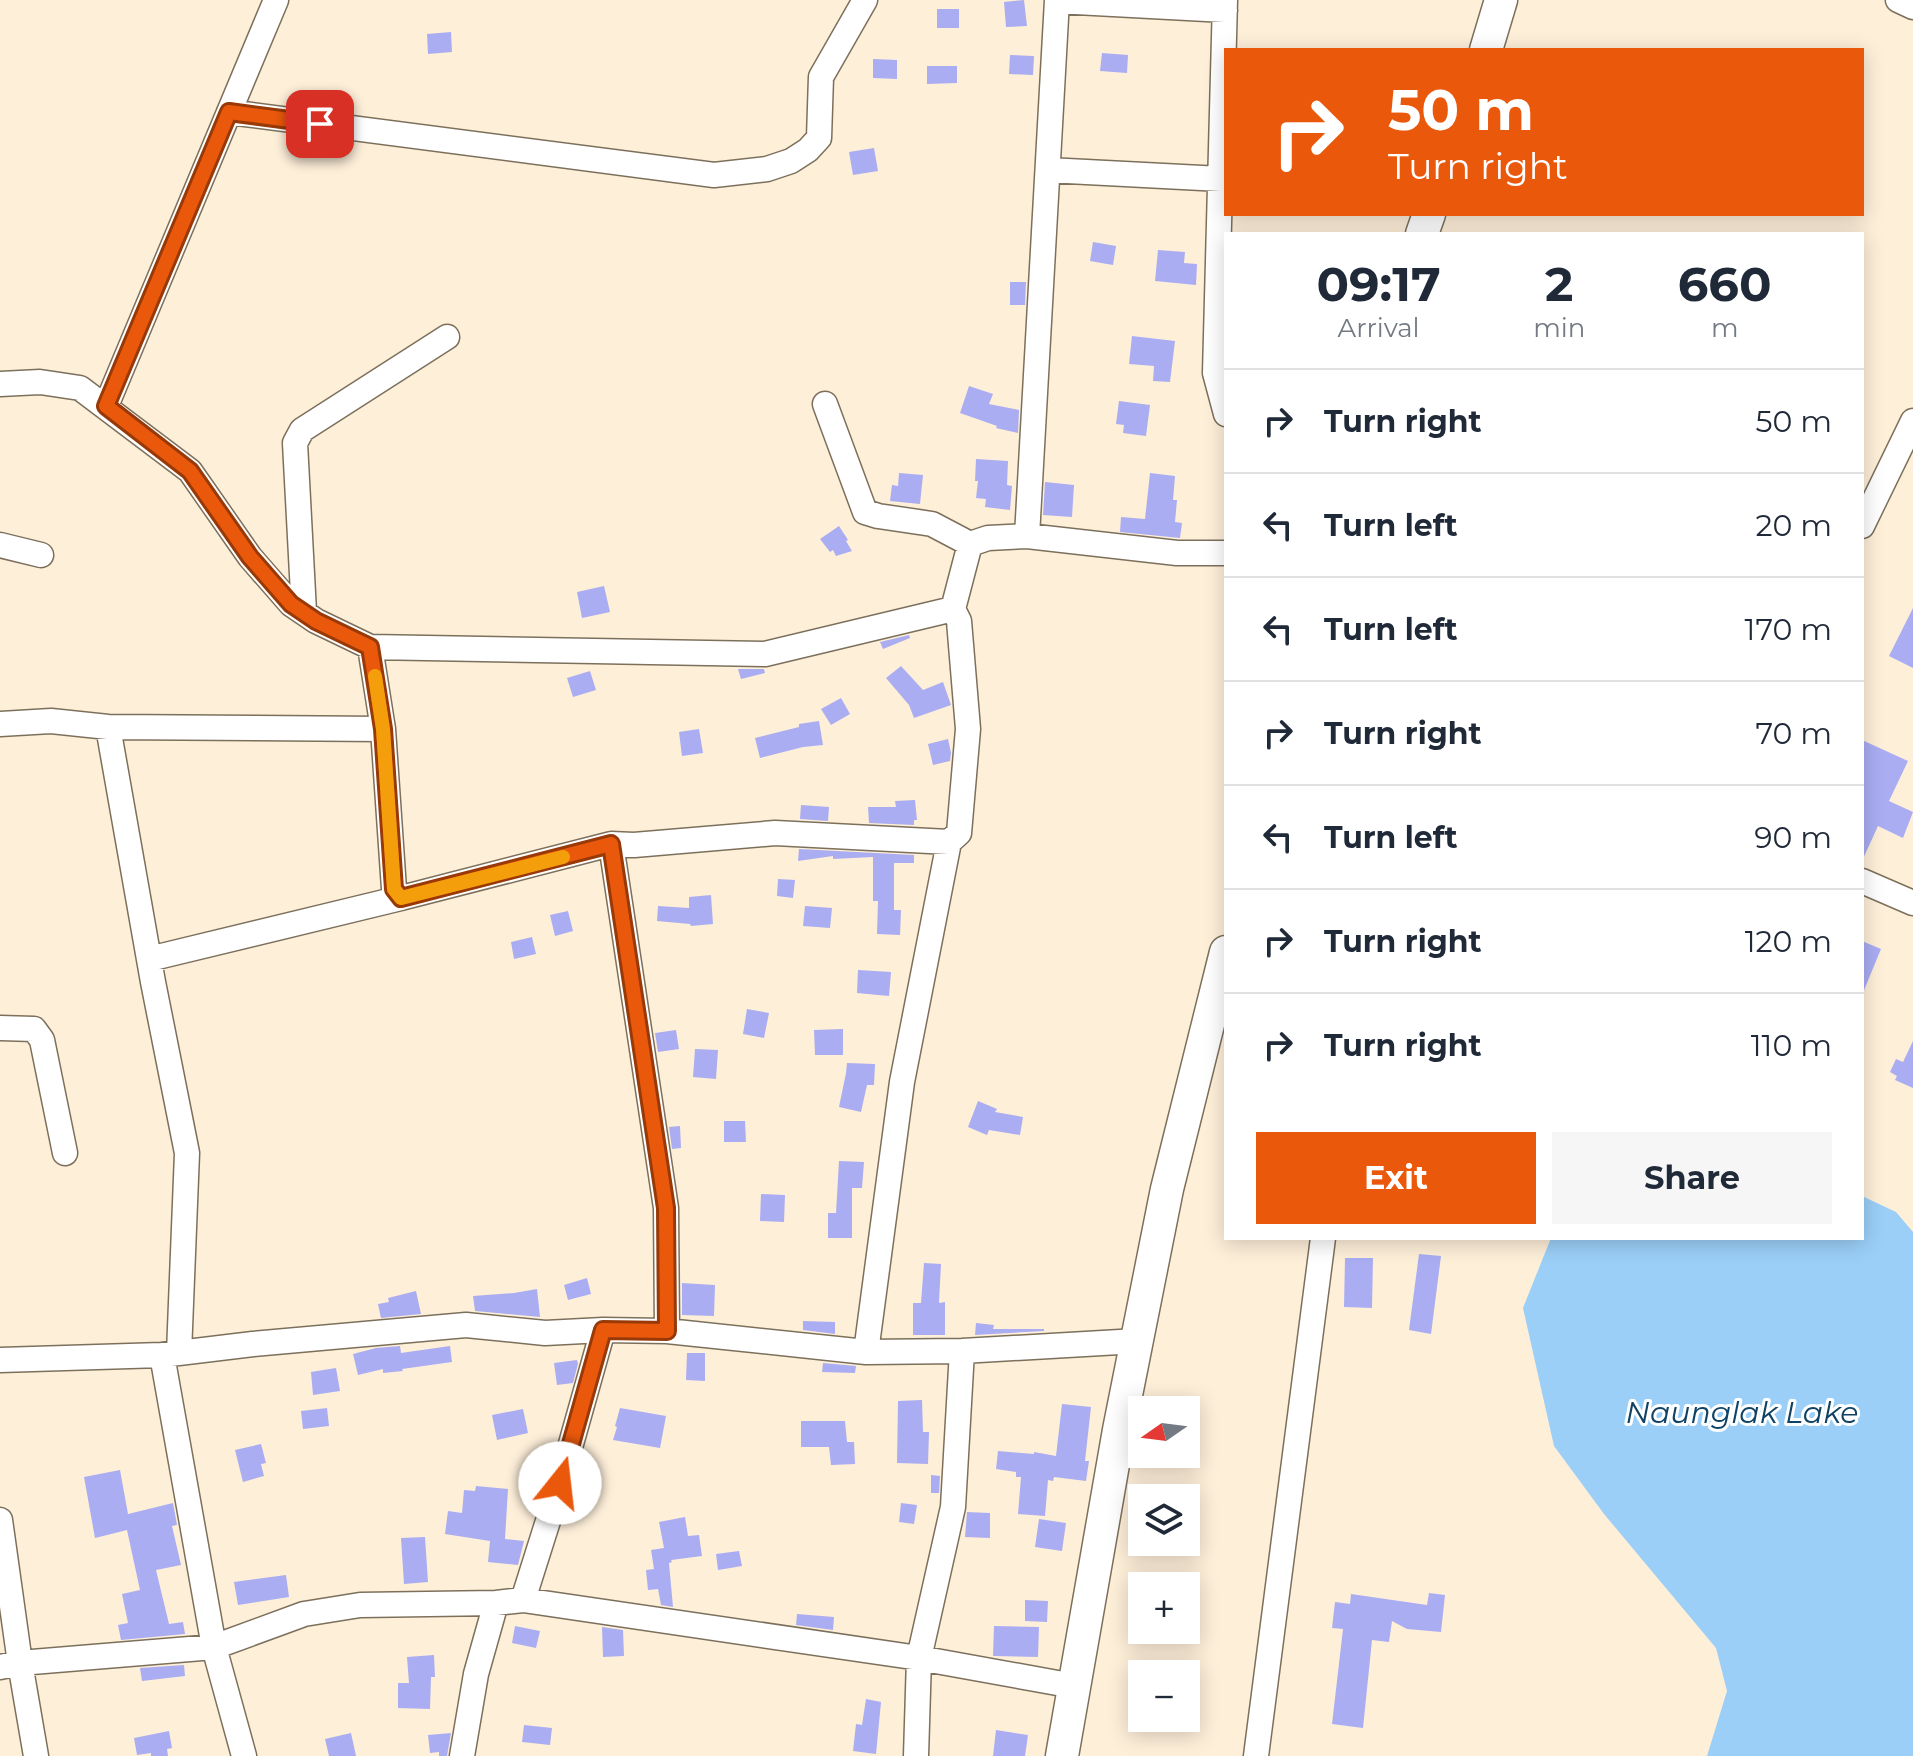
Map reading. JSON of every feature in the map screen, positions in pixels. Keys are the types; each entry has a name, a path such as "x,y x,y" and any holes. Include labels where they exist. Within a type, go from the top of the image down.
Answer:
{"main road":[{"path":"1487,48 1501,0"},
{"path":"1062,1756 1119,1430 1167,1189 1224,960"}],"street":[{"path":"106,406 276,0"},
{"path":"229,112 714,175 767,169 791,161 819,138 821,77 865,0"},
{"path":"1027,536 1057,0 1225,5 1224,48"},
{"path":"1898,0 1913,7"},
{"path":"1224,48 1215,373 1224,407"},
{"path":"1048,170 1221,179"},
{"path":"304,612 295,443 302,430 447,337"},
{"path":"0,384 40,382 80,388 106,406 190,471 250,557 291,604 316,621 370,647 765,654 953,609"},
{"path":"825,404 865,512 932,524 970,544 988,538 1027,536 1177,553 1224,553"},
{"path":"1864,522 1913,421"},
{"path":"866,1352 902,1082 949,842 959,833 968,729 959,621 953,609 970,544"},
{"path":"0,545 41,555"},
{"path":"370,647 383,729 394,889 401,898"},
{"path":"0,724 51,721 108,727 383,729"},
{"path":"108,727 187,1153 170,1354 214,1647 244,1756"},
{"path":"149,959 611,844 634,845 775,833 949,842"},
{"path":"611,844 666,1208 667,1331"},
{"path":"1864,882 1913,903"},
{"path":"0,1028 34,1029 42,1040 65,1153"},
{"path":"1256,1756 1323,1240"},
{"path":"0,1360 170,1354 466,1325 545,1333 667,1331 866,1352 962,1351 1137,1341"},
{"path":"523,1600 603,1330"},
{"path":"916,1756 919,1658 953,1507 962,1351"},
{"path":"0,1520 10,1665 36,1756"},
{"path":"10,1665 214,1647 304,1614 360,1605 523,1600 919,1658 1074,1686"},
{"path":"462,1756 476,1674 496,1603"}],"water":[{"name":"Naunglak Lake","path":"1864,1197 1896,1212 1913,1232 1913,1756 1707,1756 1727,1691 1716,1648 1604,1514 1554,1446 1523,1308 1550,1240 1864,1240"}],"building":[{"path":"1024,0 1027,26 1006,27 1004,2"},
{"path":"937,9 959,9 959,28 937,28"},
{"path":"451,32 452,52 428,54 427,34"},
{"path":"1102,53 1128,55 1127,73 1100,71"},
{"path":"1010,55 1034,56 1033,75 1009,74"},
{"path":"873,59 897,60 897,79 873,78"},
{"path":"927,66 957,66 957,83 927,84"},
{"path":"874,148 878,171 853,175 849,152"},
{"path":"1093,242 1116,246 1113,265 1090,261"},
{"path":"1158,250 1185,252 1184,263 1197,264 1196,285 1155,281"},
{"path":"1010,282 1026,282 1025,305 1010,305"},
{"path":"1132,336 1175,341 1170,382 1153,381 1154,366 1129,364"},
{"path":"969,386 993,394 989,404 1019,410 1018,433 996,428 960,413"},
{"path":"1119,401 1150,405 1146,436 1123,433 1124,425 1116,424"},
{"path":"976,459 1008,461 1007,485 1012,486 1010,510 985,507 986,499 976,498"},
{"path":"899,473 923,475 920,504 890,501 892,485 898,486"},
{"path":"1150,473 1175,476 1173,500 1177,500 1175,522 1182,523 1180,538 1120,532 1121,517 1145,519"},
{"path":"1045,482 1074,485 1072,517 1043,515"},
{"path":"839,526 852,551 836,556 820,539"},
{"path":"604,586 610,612 582,618 577,592"},
{"path":"1913,608 1913,668 1889,656"},
{"path":"909,635 910,638 883,649 880,642"},
{"path":"901,666 923,690 943,682 951,705 914,718 909,705 886,678"},
{"path":"738,669 764,669 765,673 741,679"},
{"path":"590,671 596,690 573,697 567,678"},
{"path":"841,698 850,714 831,725 821,709"},
{"path":"819,721 823,745 760,758 755,738"},
{"path":"699,729 703,753 682,756 679,732"},
{"path":"948,739 950,761 933,765 928,744"},
{"path":"1864,741 1908,761 1889,801 1913,812 1903,838 1878,826 1864,857"},
{"path":"915,800 917,820 914,820 914,825 869,823 868,807 896,807 895,801"},
{"path":"801,805 829,807 828,821 800,819"},
{"path":"799,849 914,855 914,863 894,863 894,910 901,910 900,935 877,934 878,901 873,901 873,857 833,859 833,856 798,861"},
{"path":"778,879 795,880 793,898 777,896"},
{"path":"711,895 713,924 691,926 657,921 658,906 689,908 689,897"},
{"path":"805,906 832,908 830,928 803,926"},
{"path":"568,911 573,931 555,936 550,915"},
{"path":"532,937 536,954 514,959 511,942"},
{"path":"1864,942 1881,949 1864,990"},
{"path":"858,970 891,972 889,996 857,993"},
{"path":"747,1009 769,1013 764,1038 743,1034"},
{"path":"843,1029 843,1055 815,1055 814,1030"},
{"path":"676,1030 679,1049 658,1052 655,1033"},
{"path":"1913,1041 1913,1088 1895,1080 1897,1076 1890,1072 1896,1059 1903,1062"},
{"path":"695,1049 718,1050 716,1079 693,1077"},
{"path":"847,1063 875,1064 874,1085 867,1085 861,1112 839,1107"},
{"path":"978,1101 997,1109 995,1112 1023,1117 1020,1135 989,1130 987,1135 968,1127"},
{"path":"724,1121 745,1121 746,1142 724,1142"},
{"path":"680,1126 681,1148 672,1149 669,1127"},
{"path":"839,1161 864,1162 862,1188 852,1188 852,1238 828,1238 828,1213 836,1213"},
{"path":"761,1194 785,1195 784,1222 760,1221"},
{"path":"1419,1254 1441,1256 1431,1334 1409,1330"},
{"path":"1345,1258 1373,1258 1372,1308 1344,1307"},
{"path":"924,1263 941,1264 939,1303 945,1302 945,1335 913,1335 913,1303 921,1303"},
{"path":"587,1278 591,1294 568,1300 564,1285"},
{"path":"682,1283 715,1285 714,1316 682,1315"},
{"path":"537,1289 540,1317 475,1311 473,1296"},
{"path":"416,1291 421,1314 381,1318 378,1304 389,1302 388,1298"},
{"path":"803,1321 835,1322 835,1334 803,1330"},
{"path":"976,1323 994,1325 993,1329 1044,1331 975,1335"},
{"path":"400,1346 401,1353 450,1346 452,1362 403,1371 383,1373 383,1369 358,1375 353,1354"},
{"path":"687,1353 705,1353 705,1381 686,1380"},
{"path":"577,1360 573,1383 557,1385 554,1363"},
{"path":"823,1363 856,1366 855,1373 822,1372"},
{"path":"336,1368 340,1391 313,1395 311,1372"},
{"path":"922,1400 923,1432 929,1432 928,1464 897,1463 898,1401"},
{"path":"1062,1404 1091,1407 1086,1481 1054,1477 1053,1481 1048,1480 1045,1516 1018,1514 1021,1477 1016,1477 1016,1472 996,1469 998,1451 1056,1456"},
{"path":"327,1408 329,1426 303,1429 301,1411"},
{"path":"620,1408 666,1416 660,1448 613,1440"},
{"path":"523,1409 528,1433 497,1440 492,1415"},
{"path":"801,1421 845,1421 847,1442 854,1442 855,1464 831,1465 829,1447 801,1447"},
{"path":"261,1444 266,1463 261,1464 264,1476 243,1482 235,1450"},
{"path":"120,1470 128,1514 173,1503 177,1525 172,1526 181,1565 156,1570 169,1624 183,1622 185,1634 121,1640 118,1625 128,1623 122,1594 140,1590 127,1530 95,1538 84,1477"},
{"path":"931,1475 940,1476 939,1493 931,1493"},
{"path":"476,1486 508,1489 505,1539 524,1541 518,1565 488,1562 490,1541 445,1534 448,1511 462,1513 464,1490 475,1491"},
{"path":"901,1503 917,1505 914,1524 899,1522"},
{"path":"967,1512 990,1513 990,1538 965,1537"},
{"path":"685,1517 688,1536 699,1535 702,1556 671,1560 673,1607 661,1605 658,1589 648,1590 646,1570 654,1569 651,1550 664,1548 659,1522"},
{"path":"1039,1519 1066,1523 1062,1551 1035,1547"},
{"path":"425,1537 428,1582 404,1584 401,1538"},
{"path":"739,1551 742,1566 718,1570 716,1554"},
{"path":"286,1575 289,1597 238,1605 234,1582"},
{"path":"1429,1593 1445,1595 1441,1632 1407,1629 1392,1621 1389,1642 1372,1640 1363,1728 1332,1724 1343,1629 1332,1628 1335,1602 1350,1604 1351,1594 1427,1605"},
{"path":"1025,1600 1048,1601 1047,1622 1025,1621"},
{"path":"797,1614 834,1617 833,1630 796,1625"},
{"path":"515,1626 540,1631 536,1648 512,1643"},
{"path":"994,1626 1039,1627 1038,1657 993,1656"},
{"path":"602,1627 623,1630 624,1656 603,1657"},
{"path":"434,1655 435,1677 431,1677 430,1709 398,1708 398,1683 409,1683 407,1657"},
{"path":"184,1665 185,1676 142,1681 140,1668"},
{"path":"866,1699 881,1702 876,1754 853,1751 856,1724 862,1725"},
{"path":"524,1725 552,1728 550,1745 522,1742"},
{"path":"996,1730 1028,1735 1025,1756 993,1756"},
{"path":"169,1731 172,1748 167,1749 168,1756 151,1756 151,1753 137,1755 134,1738"},
{"path":"351,1733 356,1756 329,1756 325,1739"},
{"path":"451,1733 447,1756 439,1756 439,1752 430,1753 428,1735"}],"slow traffic":[{"path":"375,676 383,729 394,889 401,898 563,857"}],"route":[{"path":"320,124 229,112 106,406 190,471 250,557 291,604 316,621 370,647 383,729 394,889 401,898 611,844 666,1208 667,1331 603,1330 560,1483"}]}
